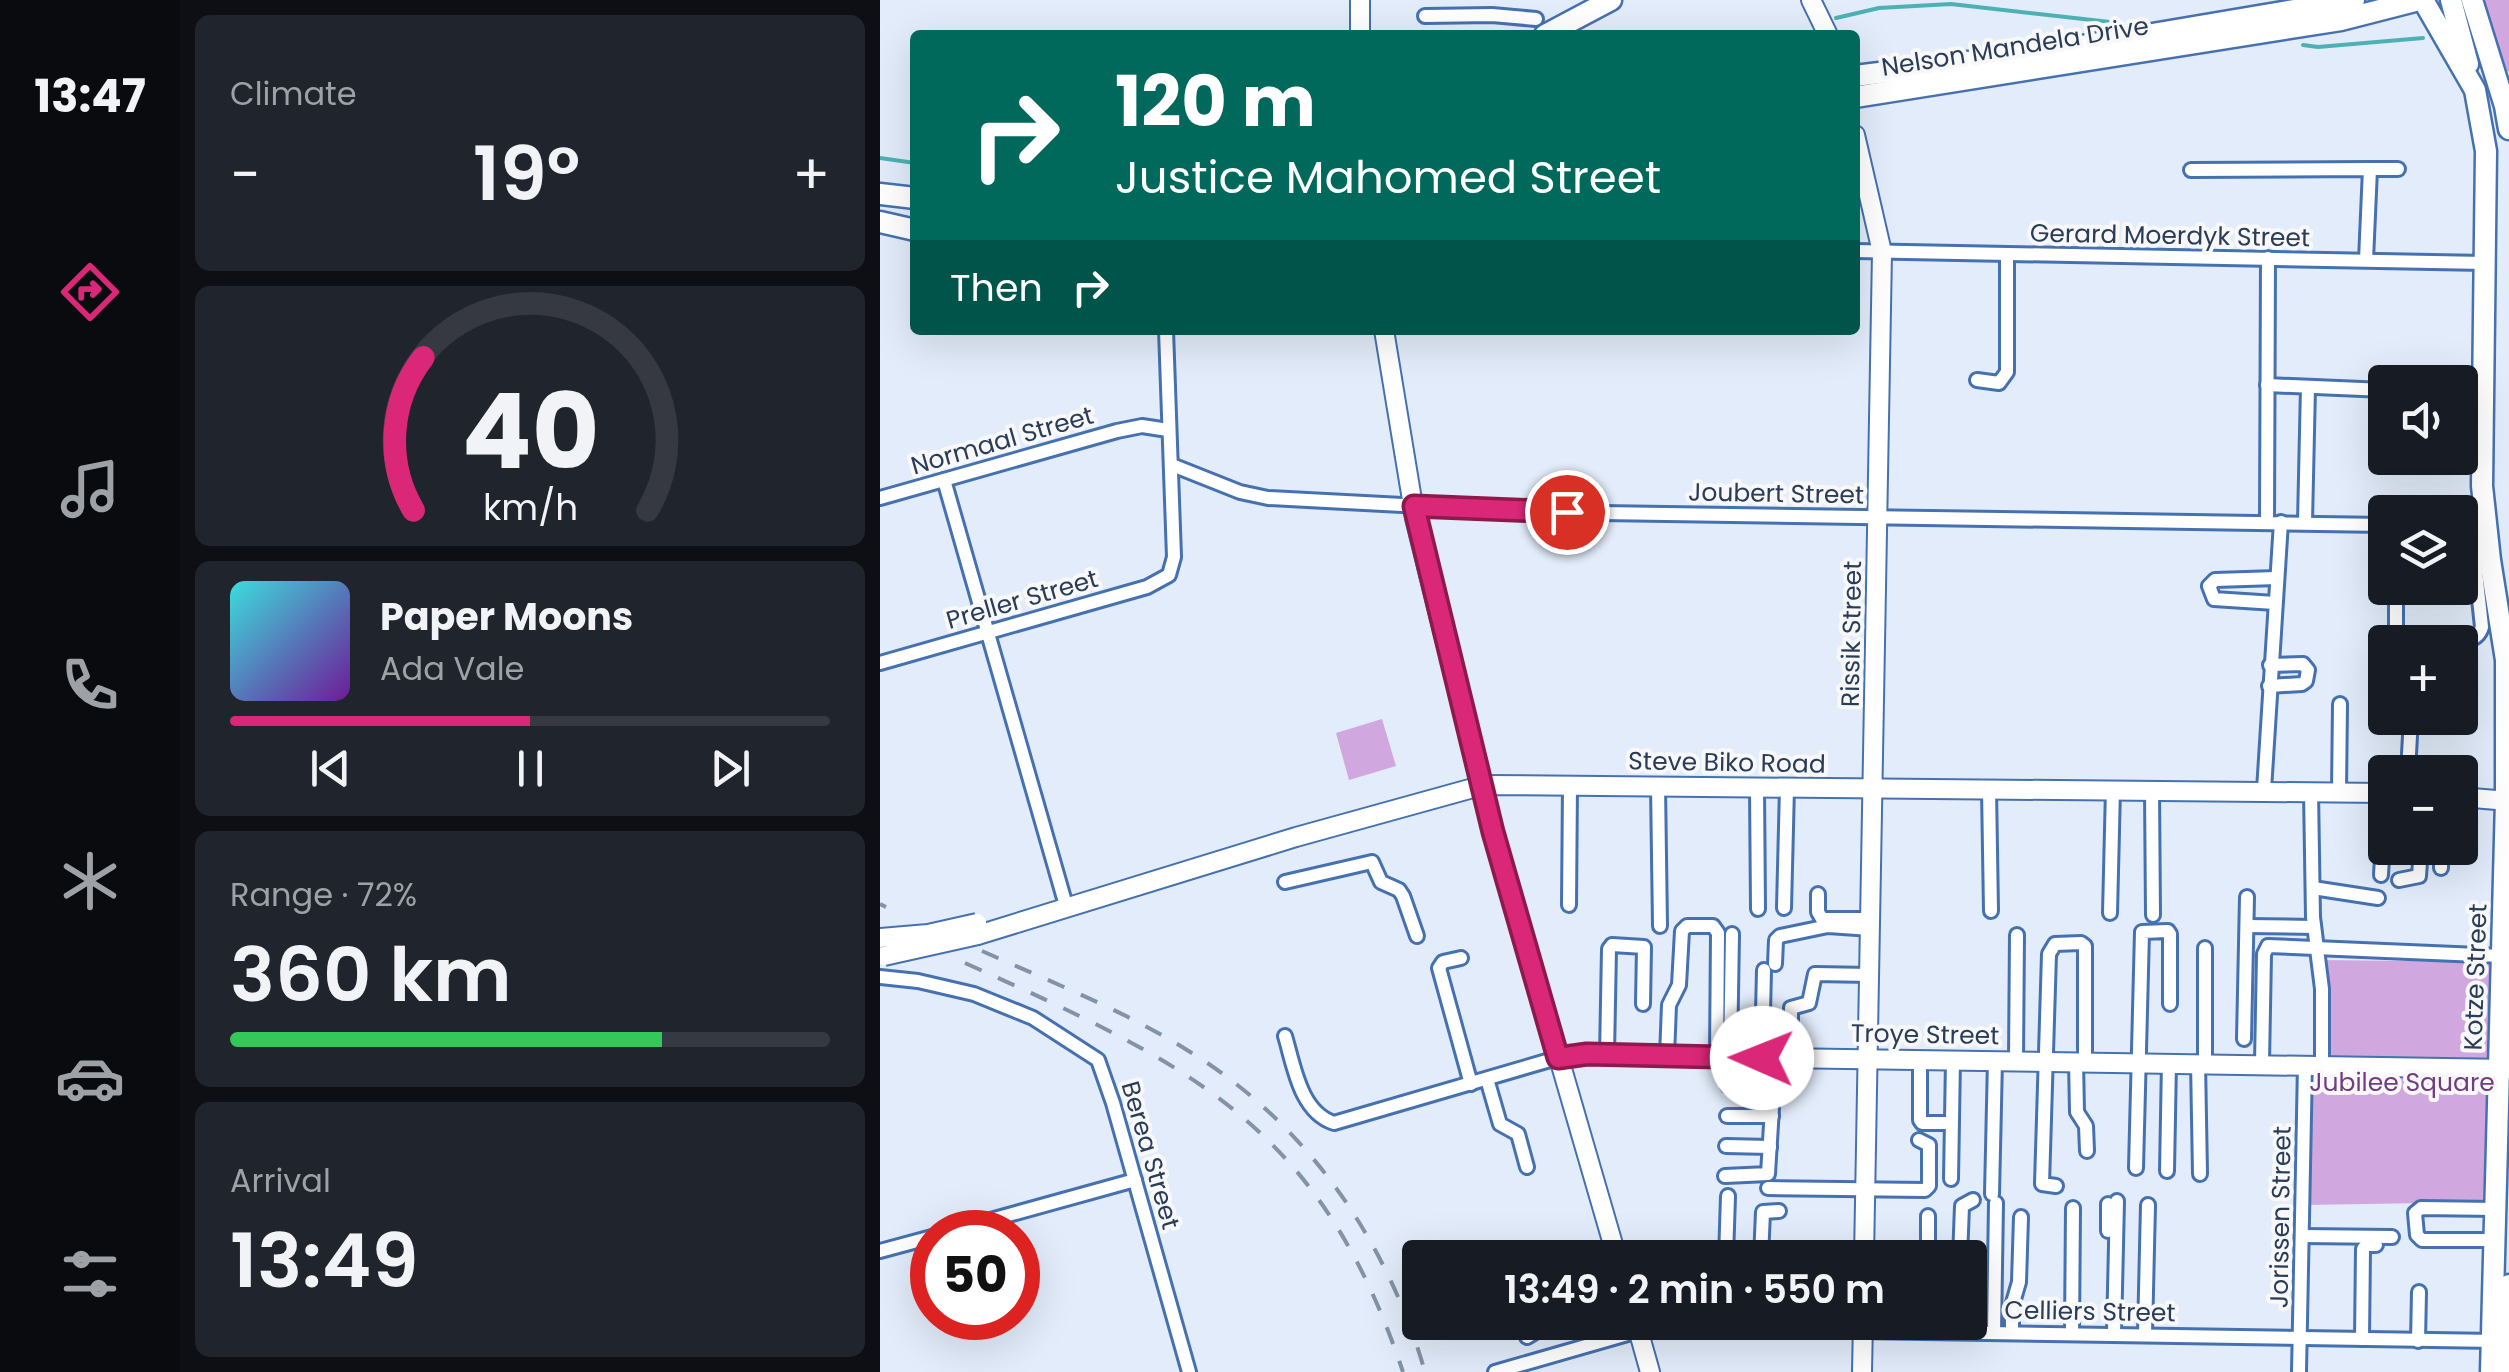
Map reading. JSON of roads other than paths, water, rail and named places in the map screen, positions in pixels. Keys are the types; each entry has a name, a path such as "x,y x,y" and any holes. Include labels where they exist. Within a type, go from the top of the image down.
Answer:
{"main road":[{"path":"1360,0 1360,30"},
{"path":"1540,27 1589,12 1611,0"},
{"path":"1811,0 1826,30"},
{"name":"Nelson Mandela Drive","path":"1860,75 2034,54 2354,0"},
{"name":"Nelson Mandela Drive","path":"1860,96 2296,27 2421,0"},
{"name":"Kotze Street","path":"2421,0 2475,90 2486,151 2484,519 2506,660 2508,801 2502,956 2503,1069 2494,1240 2507,1372"},
{"path":"2451,0 2475,90"},
{"path":"2472,0 2501,71 2509,129"},
{"name":"Rissik Street","path":"1860,156 1882,252 1865,1240"},
{"path":"880,194 910,197"},
{"path":"880,219 910,218"},
{"path":"880,219 910,228"},
{"path":"1385,335 1414,506 1493,832 1612,1240"},
{"name":"Steve Biko Road","path":"881,950 928,934 978,929 1086,900 1484,785 2368,793"},
{"path":"1432,798 1458,797 1470,801 1493,832"},
{"path":"2478,798 2508,801"},
{"name":"Troye Street","path":"1558,1058 1608,1055 2137,1061 2503,1069"},
{"name":"Kotze Street","path":"2491,1372 2503,1341 2509,1284"},
{"path":"1641,1340 1650,1372"},
{"path":"1862,1372 1863,1340"}],"street":[{"path":"1486,0 1492,15"},
{"path":"1425,16 1492,15 1540,27"},
{"path":"2366,260 2370,169"},
{"path":"2191,170 2398,169"},
{"name":"Gerard Moerdyk Street","path":"1860,251 2484,262"},
{"path":"1977,380 1999,383 2007,372 2006,256"},
{"path":"2264,790 2277,578 2267,385 2268,258"},
{"path":"1166,335 1172,465"},
{"path":"2267,385 2368,389"},
{"path":"2305,522 2308,387"},
{"path":"2478,394 2482,394"},
{"name":"Normaal Street","path":"880,498 1136,427 1168,403"},
{"name":"Normaal Street","path":"1136,427 1168,430"},
{"name":"Joubert Street","path":"1172,465 1257,496 1536,512 2368,524"},
{"name":"Preller Street","path":"880,663 1162,581 1172,570 1172,465"},
{"path":"944,480 1066,905"},
{"path":"2275,603 2214,600 2208,586 2214,580 2277,578"},
{"path":"2478,592 2482,626 2478,636"},
{"path":"2269,686 2302,684 2308,678 2308,670 2302,664 2270,665"},
{"path":"2338,792 2340,704"},
{"path":"1569,905 1570,784"},
{"path":"1658,786 1660,926"},
{"path":"1757,787 1758,908"},
{"path":"1784,908 1787,788"},
{"path":"1989,789 1991,911"},
{"path":"2110,914 2114,789"},
{"path":"2152,790 2153,916"},
{"name":"Jorissen Street","path":"2299,1372 2302,1236 2318,948 2314,927 2312,791"},
{"path":"1285,882 1366,860 1372,862 1381,882 1403,896 1418,936"},
{"path":"2380,875 2381,865"},
{"path":"2399,880 2420,876 2420,865"},
{"path":"2313,888 2378,898"},
{"path":"1818,894 1822,919 1871,924"},
{"path":"2244,1039 2247,897"},
{"path":"1725,1176 1768,1176 1773,1086 1769,1058 1769,967 1776,940 1828,926 1871,924"},
{"path":"1667,1056 1670,1005 1679,985 1682,931 1688,926 1714,926 1718,932 1723,1057"},
{"path":"2246,926 2314,927"},
{"path":"2136,1168 2142,932 2170,932 2170,1004"},
{"path":"1723,1057 1732,934"},
{"path":"1994,1332 1994,1198 2017,935"},
{"path":"2056,1186 2042,1184 2044,1060 2050,948 2054,944 2081,942 2086,950 2076,1112 2086,1126 2087,1150"},
{"path":"1608,1055 1612,945 1644,947 1643,1004"},
{"path":"2262,1063 2265,950 2269,945 2502,956"},
{"path":"2200,1174 2205,948"},
{"path":"2007,1060 2011,954"},
{"path":"1461,958 1443,962 1439,968 1471,1084"},
{"path":"1790,1030 1791,1008 1810,1001 1814,974 1870,975"},
{"name":"Berea Street","path":"882,978 932,984 998,1002 1047,1026 1095,1057 1104,1074 1189,1372"},
{"name":"Troye Street","path":"1286,1036 1303,1095 1323,1119 1334,1124 1558,1058"},
{"path":"1920,1059 1920,1121 1945,1123"},
{"path":"1952,1060 1952,1180"},
{"path":"2167,1171 2169,1062"},
{"path":"1487,1079 1500,1124 1518,1134 1527,1167"},
{"path":"1728,1086 1773,1086"},
{"path":"1727,1116 1772,1116"},
{"path":"1768,1188 1922,1191 1928,1188 1929,1144 1918,1140"},
{"path":"1726,1146 1770,1147"},
{"path":"1027,1210 1135,1180"},
{"path":"1727,1240 1728,1196"},
{"path":"1961,1240 1962,1206 1973,1200"},
{"path":"2111,1333 2112,1203"},
{"path":"2072,1333 2073,1208"},
{"path":"2494,1209 2421,1208 2416,1212 2417,1236 2422,1240 2494,1240"},
{"path":"1762,1240 1763,1212 1779,1210"},
{"path":"2148,1334 2151,1210"},
{"path":"1928,1216 1928,1240"},
{"path":"2012,1332 2012,1306 2019,1282 2020,1217"},
{"path":"2302,1236 2392,1237"},
{"path":"880,1251 910,1242"},
{"path":"2362,1339 2363,1250 2376,1244"},
{"path":"2418,1342 2419,1292"},
{"name":"Celliers Street","path":"1987,1331 2503,1341"},
{"name":"Celliers Street","path":"1495,1372 1596,1340"}],"waterway":[{"path":"1836,18 1879,8 1951,4 2110,22"},
{"path":"2303,45 2423,38"},
{"path":"880,158 910,162"}],"railway":[{"path":"880,904 886,907"},
{"path":"982,951 1163,1036 1230,1079 1269,1112 1305,1149 1364,1231 1389,1276 1425,1372"},
{"path":"965,963 1116,1035 1180,1071 1237,1112 1287,1160 1331,1218 1370,1287 1403,1372"}],"park label":[{"name":"Jubilee Square","path":"2402,1082"}]}
